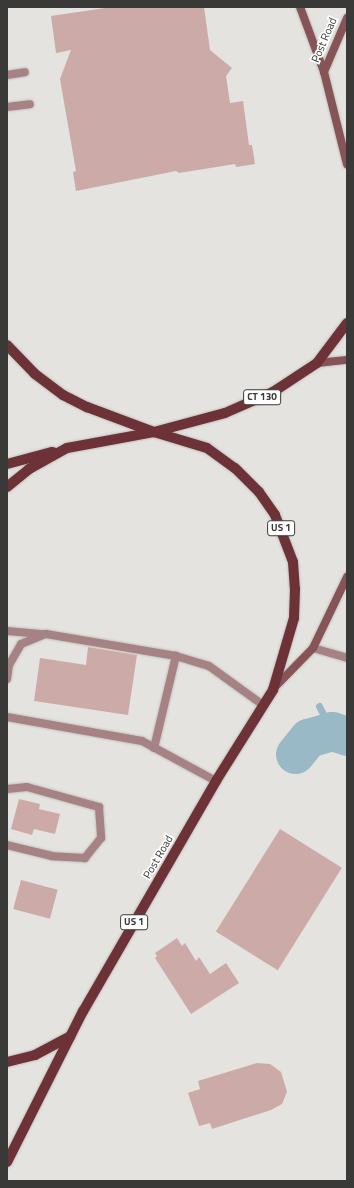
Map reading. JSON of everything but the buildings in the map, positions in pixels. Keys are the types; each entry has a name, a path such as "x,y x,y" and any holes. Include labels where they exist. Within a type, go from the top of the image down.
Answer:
{"main road":[{"path":"300,7 324,72 347,164"},
{"name":"Post Road","path":"324,72 347,18"},
{"name":"CT 130","path":"7,487 29,469 67,448 154,432 225,413 273,392 317,363 347,323"},
{"name":"US 1","path":"7,345 35,374 62,395 87,407 154,432 207,448 235,468 259,492 275,515 293,562 295,589 294,618 273,690"},
{"path":"317,363 347,360"},
{"path":"7,464 67,448"},
{"name":"Post Road","path":"7,1162 70,1036 216,781 273,690 314,648 347,577"},
{"path":"7,1062 35,1055 70,1036"}],"street":[{"path":"7,76 25,72"},
{"path":"7,107 30,104"},
{"path":"7,631 46,634 176,656 209,666 263,705"},
{"path":"7,678 9,665 21,644 46,634"},
{"path":"314,648 347,658"},
{"path":"154,748 176,656"},
{"path":"7,718 142,741 216,781"},
{"path":"7,789 27,787 98,807 101,838 85,858 52,856 7,845"}],"waterway":[{"path":"319,706 332,731"},
{"path":"295,754 308,738 332,731 347,736"}]}
